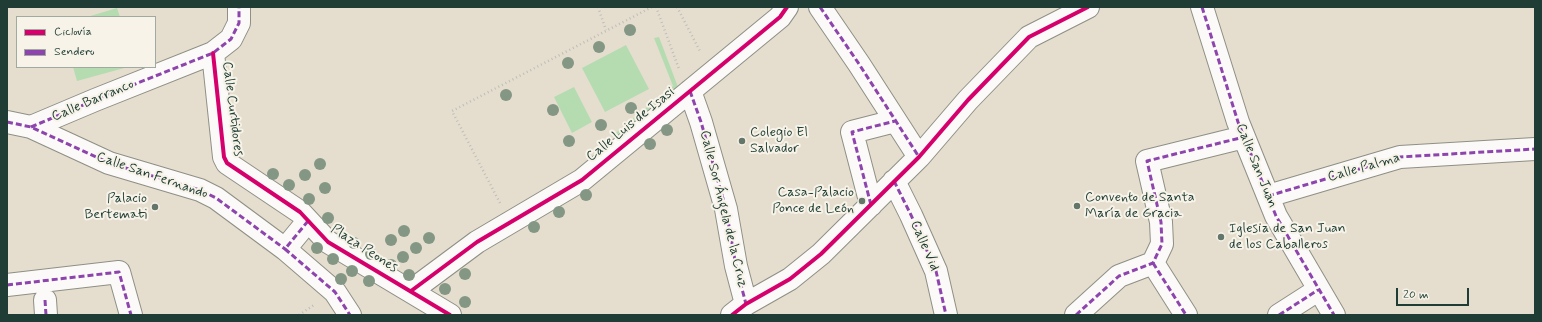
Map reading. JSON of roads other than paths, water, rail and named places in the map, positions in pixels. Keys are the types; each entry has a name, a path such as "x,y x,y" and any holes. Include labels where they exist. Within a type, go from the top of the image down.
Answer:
{"street":[{"name":"Calle Barranco","path":"31,127 214,53 231,39 239,23 239,7"},
{"name":"Calle Luis de Isasi","path":"411,291 477,242 582,180 780,17 787,7"},
{"path":"820,7 919,157"},
{"path":"739,310 790,279 814,261 919,157 968,100 1028,37 1088,7"},
{"name":"Calle San Juan","path":"1202,7 1238,122 1276,216 1334,315"},
{"name":"Calle Curtidores","path":"214,53 224,157 227,163 300,212 308,221"},
{"name":"Calle Sor Ángela de la Cruz","path":"690,91 701,122 726,209 736,266 739,310"},
{"path":"871,205 852,132 895,121"},
{"name":"Calle San Fernando","path":"7,122 31,127 109,163 200,190 216,198 285,249"},
{"path":"1076,315 1119,276 1153,263 1162,244 1161,222 1147,160 1244,137"},
{"name":"Calle Palma","path":"1268,196 1400,157 1535,148"},
{"name":"Calle Vid","path":"894,181 936,271 946,315"},
{"path":"308,221 285,249 335,292 350,315"},
{"name":"Plaza Peones","path":"308,221 328,242 450,315"},
{"path":"1153,263 1186,315"},
{"path":"7,285 45,299 118,272 131,315"},
{"path":"1279,315 1318,290"}],"place":[{"name":"Colegio El Salvador","path":"742,141"},
{"name":"Casa-Palacio Ponce de León","path":"862,201"},
{"name":"Convento de Santa María de Gracia","path":"1077,206"},
{"name":"Palacio Bertemati","path":"155,207"},
{"name":"Iglesia de San Juan de los Caballeros","path":"1221,237"}]}
